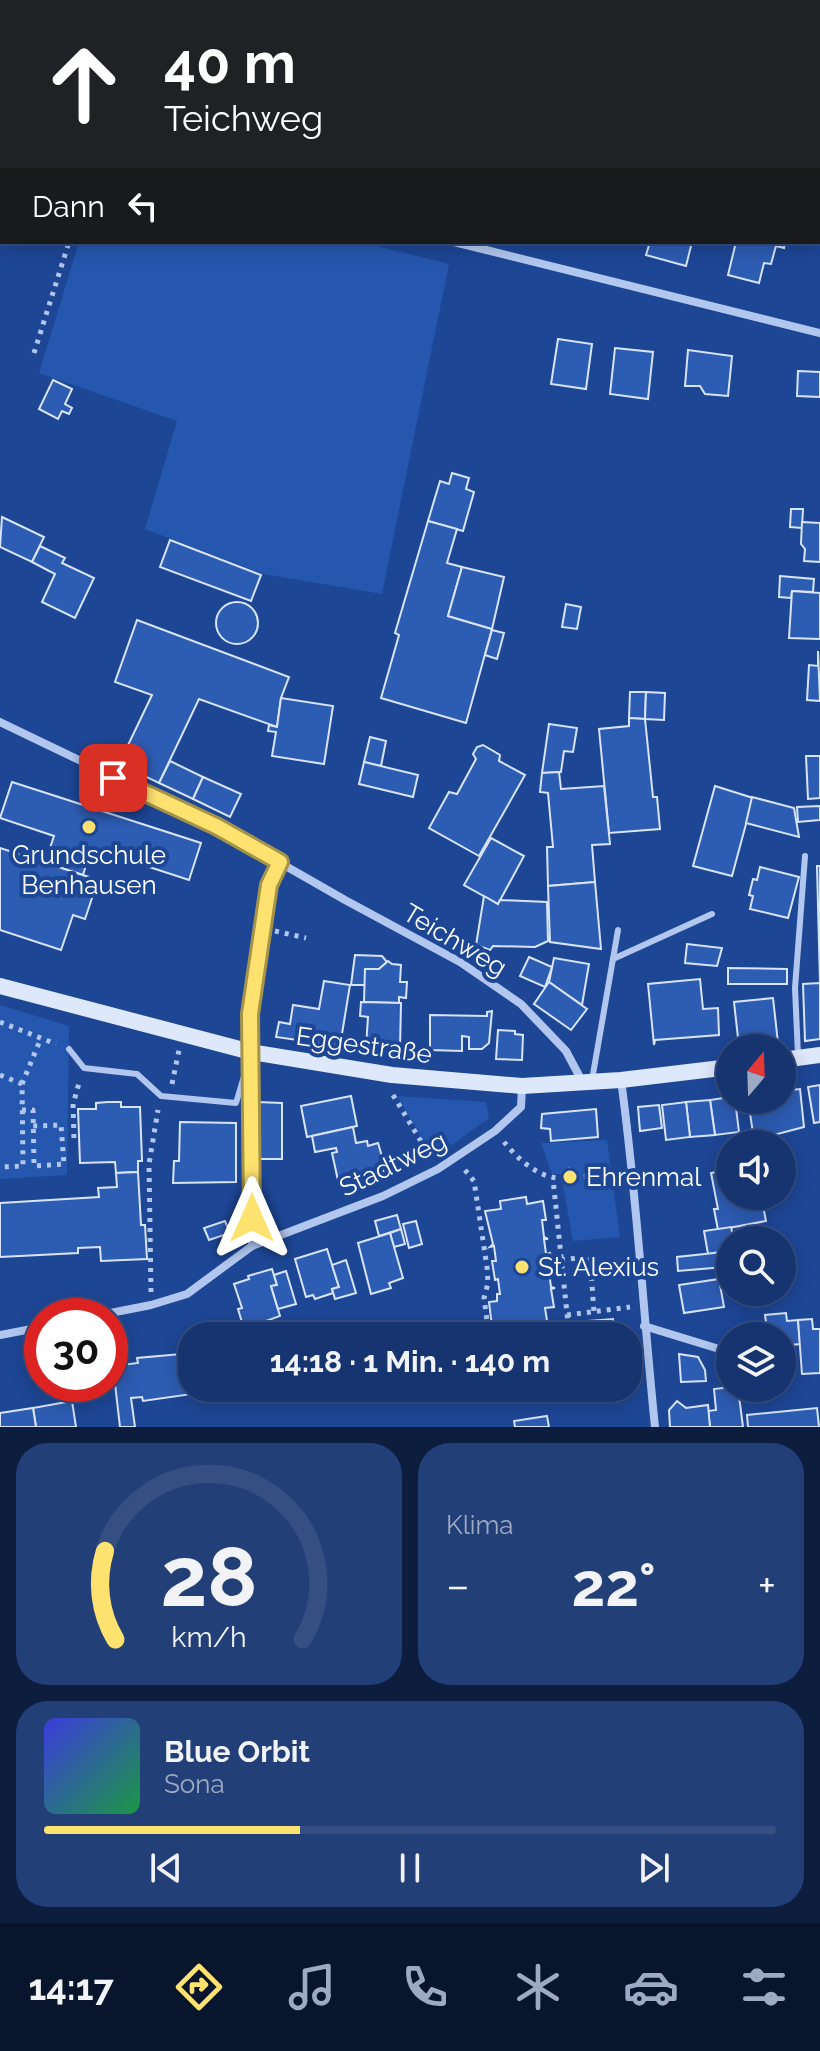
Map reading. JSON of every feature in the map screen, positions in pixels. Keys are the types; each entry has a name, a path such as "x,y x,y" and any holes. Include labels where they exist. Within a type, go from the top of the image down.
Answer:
{"main road":[{"name":"Eggestraße","path":"0,986 251,1052 392,1075 522,1086 621,1080 716,1069"},
{"path":"796,1058 820,1055"}],"street":[{"path":"462,244 820,333"},
{"name":"Teichweg","path":"0,722 216,826 460,962 521,1004 566,1051 588,1082"},
{"path":"252,1246 250,1014 269,885 280,862"},
{"path":"621,1080 634,1173 644,1326 655,1427"},
{"name":"Stadtweg","path":"128,1310 187,1294 252,1246 383,1196 438,1169 495,1131 521,1107 522,1086"},
{"path":"644,1326 716,1348"},
{"path":"0,1335 24,1330"}],"lane":[{"path":"792,1034 805,856"},
{"path":"613,959 712,914"},
{"path":"588,1082 618,930"},
{"path":"69,1049 84,1068 137,1074 161,1096 236,1103 251,1052"}],"path":[{"path":"34,353 68,244"},
{"path":"262,928 306,938"},
{"path":"0,1022 69,1049"},
{"path":"23,1166 22,1084 41,1038"},
{"path":"171,1097 178,1056"},
{"path":"74,1138 73,1104 84,1068"},
{"path":"0,1075 22,1084"},
{"path":"392,1075 394,1098 438,1169"},
{"path":"151,1305 149,1164 161,1096"},
{"path":"22,1110 33,1110 34,1166"},
{"path":"1,1167 64,1164 61,1125 33,1126"},
{"path":"495,1131 520,1161 553,1179 565,1178 569,1170 577,1177 634,1173"},
{"path":"456,1158 474,1181 487,1267 488,1283 484,1298 487,1322"},
{"path":"553,1179 568,1322"},
{"path":"590,1257 594,1312"},
{"path":"561,1260 578,1258"},
{"path":"567,1315 614,1309"}],"shaded area":[{"path":"78,244 368,244 449,264 382,594 263,574 145,529 177,421 39,373"},
{"path":"0,1005 69,1026 67,1175 0,1179"},
{"path":"397,1096 486,1102 489,1118 434,1158"},
{"path":"607,1140 620,1237 573,1241 561,1174 552,1174 541,1143"}],"building":[{"path":"649,244 692,244 686,266 646,255"},
{"path":"736,244 785,244 784,248 776,246 771,264 764,263 759,283 728,275"},
{"path":"558,339 592,344 586,389 551,384"},
{"path":"615,348 653,352 648,399 610,394"},
{"path":"688,350 732,356 728,396 705,394 700,386 685,386"},
{"path":"798,371 820,372 820,397 797,396"},
{"path":"53,380 72,389 65,404 72,408 69,414 62,411 58,419 39,409"},
{"path":"452,473 469,478 466,489 474,492 463,531 428,521 440,481 449,484"},
{"path":"791,509 803,509 802,528 790,527"},
{"path":"2,517 44,537 32,562 0,547"},
{"path":"428,521 457,529 447,563 462,567 448,616 492,629 466,723 381,698 399,635 395,633"},
{"path":"802,522 820,523 820,562 804,561"},
{"path":"170,540 261,575 251,601 160,567"},
{"path":"40,546 65,558 62,563 94,578 75,618 42,602 55,574 32,562"},
{"path":"462,567 504,577 492,629 448,616"},
{"path":"780,576 814,579 813,592 792,591 791,598 779,597"},
{"path":"792,591 820,593 820,639 789,638"},
{"path":"237,602 252,608 258,623 252,638 237,644 222,638 216,623 222,608"},
{"path":"566,604 581,607 577,629 562,627"},
{"path":"137,620 289,677 281,698 277,727 199,699 159,783 119,764 152,695 115,682"},
{"path":"492,630 504,633 497,659 485,655"},
{"path":"818,651 820,701 807,700 809,665 818,666"},
{"path":"630,692 646,692 645,719 629,718"},
{"path":"646,692 665,693 664,720 645,719"},
{"path":"281,698 333,706 324,764 272,756 276,732 268,731 269,725 277,727"},
{"path":"629,718 645,719 653,797 657,797 660,829 609,833 599,729 629,726"},
{"path":"549,724 577,728 573,752 564,751 561,772 542,773"},
{"path":"370,737 386,741 381,766 364,762"},
{"path":"483,745 500,755 499,761 525,775 479,856 429,828 449,792 457,794 476,759 473,754 477,747"},
{"path":"806,756 820,756 820,798 808,799"},
{"path":"170,761 203,777 193,799 159,783"},
{"path":"364,762 418,775 413,797 359,784"},
{"path":"559,772 561,789 604,786 610,844 592,845 595,882 548,886 547,847 553,847 548,793 540,792 542,773"},
{"path":"203,777 241,794 230,817 193,799"},
{"name":"Grundschule Benhausen","path":"12,782 201,843 189,880 91,848 83,875 45,863 54,836 0,818"},
{"path":"715,786 753,798 732,876 693,866"},
{"path":"752,797 794,808 799,837 746,823"},
{"path":"820,806 820,820 798,822 797,807"},
{"path":"491,838 524,856 498,904 464,885"},
{"path":"0,848 98,880 85,919 73,915 61,950 0,930"},
{"path":"817,866 820,866 820,983"},
{"path":"760,867 799,877 788,918 750,909 753,896 749,895"},
{"path":"595,882 601,949 550,942 548,886"},
{"path":"484,896 498,904 500,900 547,902 548,941 535,947 493,946 490,950 476,945"},
{"path":"687,944 722,948 717,966 685,963"},
{"path":"355,955 382,956 387,962 379,969 365,969 365,985 351,985"},
{"path":"529,957 552,967 545,987 520,976"},
{"path":"554,958 589,964 582,1005 549,982"},
{"path":"388,961 401,965 400,982 407,982 406,998 399,997 399,1003 364,1002 365,969 379,969"},
{"path":"728,968 787,969 787,984 728,984"},
{"path":"700,979 703,1009 718,1008 719,1034 655,1040 654,1045 648,984"},
{"path":"324,981 350,985 340,1046 276,1037 279,1022 290,1024 293,1005 319,1009"},
{"path":"549,982 587,1009 571,1030 534,1004"},
{"path":"820,983 820,1039 805,1041 803,984"},
{"path":"773,998 777,1034 738,1034 734,1002"},
{"path":"361,1002 401,1003 400,1048 366,1047 368,1017 360,1016"},
{"path":"492,1011 489,1043 482,1049 469,1049 469,1037 462,1036 462,1051 430,1050 430,1015 487,1016 487,1012"},
{"path":"498,1030 523,1035 522,1060 496,1059"},
{"path":"820,1085 820,1122 814,1123 808,1087"},
{"path":"796,1089 800,1089 804,1127 752,1130 750,1114 796,1114"},
{"path":"351,1096 357,1126 307,1137 301,1106"},
{"path":"716,1099 716,1114 737,1114 739,1130 716,1130 715,1135 710,1100"},
{"path":"710,1100 715,1135 690,1137 686,1102"},
{"path":"121,1102 121,1107 140,1107 142,1161 138,1161 138,1172 116,1173 115,1162 80,1163 78,1109 96,1109 96,1103"},
{"path":"257,1102 282,1103 282,1159 256,1159"},
{"path":"686,1102 690,1137 666,1140 662,1105"},
{"path":"659,1105 662,1128 640,1131 638,1107"},
{"path":"596,1109 598,1137 551,1141 550,1129 541,1128 542,1114"},
{"path":"180,1122 236,1123 236,1182 173,1183 174,1161 179,1161"},
{"path":"353,1127 356,1143 367,1141 368,1146 378,1143 386,1170 383,1171 384,1176 339,1185 332,1153 337,1152 336,1148 315,1152 312,1136"},
{"path":"138,1172 141,1225 145,1225 147,1259 101,1261 100,1247 78,1248 78,1253 0,1257 0,1203 99,1197 98,1188 117,1187 116,1173"},
{"path":"716,1172 716,1199 711,1173"},
{"name":"St. Alexius","path":"526,1197 527,1204 543,1201 546,1220 542,1220 544,1237 548,1239 544,1239 546,1254 550,1253 553,1272 549,1272 551,1287 555,1288 551,1289 554,1307 545,1308 547,1322 492,1322 489,1302 497,1301 497,1294 500,1294 492,1261 496,1261 494,1246 490,1247 493,1244 485,1211 501,1209 500,1201"},
{"path":"714,1209 764,1210 766,1221 717,1226"},
{"path":"397,1215 401,1229 379,1236 375,1221"},
{"path":"225,1221 230,1233 209,1240 204,1228"},
{"path":"416,1221 422,1244 409,1248 403,1224"},
{"path":"401,1229 405,1244 394,1247 390,1233"},
{"path":"716,1229 716,1253 708,1254 704,1231"},
{"path":"390,1233 403,1278 389,1283 391,1288 371,1294 358,1243"},
{"path":"327,1249 339,1287 332,1289 333,1293 315,1299 313,1295 306,1297 295,1259"},
{"path":"716,1253 716,1268 678,1271 677,1257"},
{"path":"346,1260 356,1293 335,1299 332,1289 339,1287 332,1265"},
{"path":"272,1269 277,1285 271,1286 280,1316 263,1322 242,1322 238,1309 242,1308 234,1284 249,1279 248,1276"},
{"path":"286,1271 296,1304 278,1309 271,1286 277,1285 274,1275"},
{"path":"716,1279 716,1306 724,1307 684,1313 679,1285"},
{"path":"786,1313 787,1321 798,1320 800,1344 796,1344 796,1322 766,1322 765,1315"},
{"path":"613,1319 613,1322 575,1322"},
{"path":"812,1319 813,1329 820,1329 820,1373 802,1374 798,1320"},
{"path":"178,1354 178,1396 143,1401 142,1397 131,1398 135,1427 120,1427 117,1402 128,1402 128,1364 138,1363 137,1358"},
{"path":"679,1354 698,1357 705,1370 706,1381 681,1382"},
{"path":"714,1389 716,1402 740,1402 743,1427 710,1427 708,1411 716,1410"},
{"path":"677,1401 686,1408 708,1405 710,1427 670,1427 669,1410"},
{"path":"72,1402 76,1427 36,1427 33,1408"},
{"path":"33,1408 36,1427 0,1427 0,1413"},
{"path":"817,1408 819,1427 748,1427 747,1415"},
{"path":"547,1416 549,1427 515,1427 514,1421"}],"place":[{"name":"Grundschule Benhausen","path":"89,827"},
{"name":"Ehrenmal","path":"570,1177"},
{"name":"St. Alexius","path":"522,1267"}],"route":[{"path":"113,778 216,826 280,862 269,885 250,1014 252,1218"}]}
